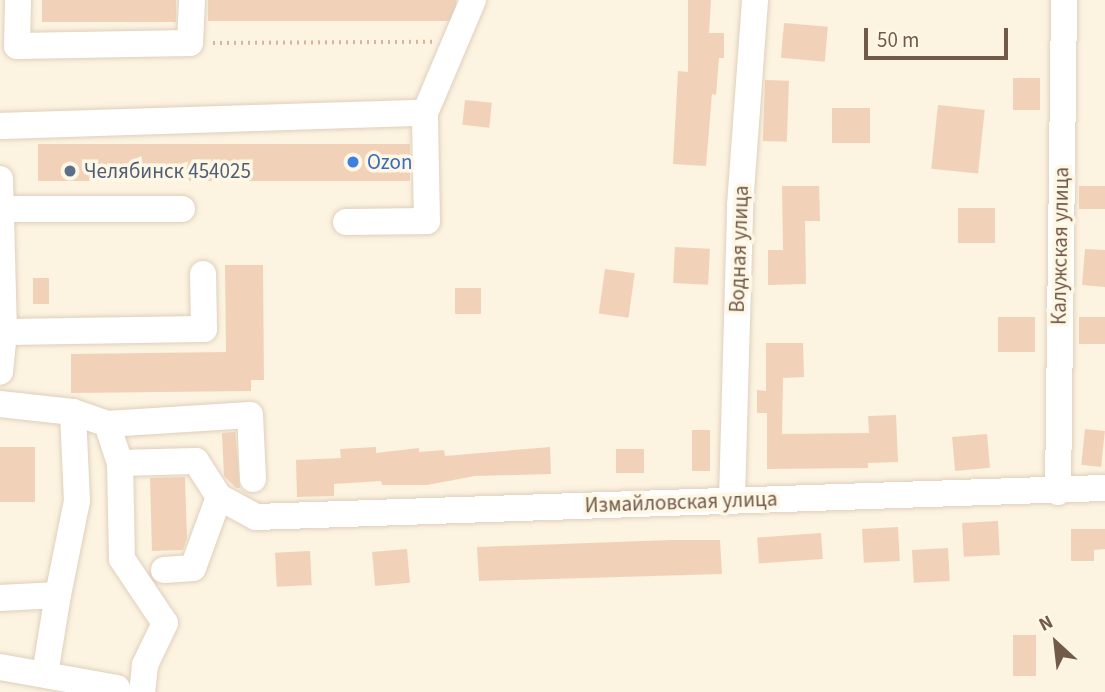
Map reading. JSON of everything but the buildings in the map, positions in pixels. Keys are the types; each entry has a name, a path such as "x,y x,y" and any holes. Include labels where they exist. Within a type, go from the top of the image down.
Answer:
{"street":[{"path":"18,0 17,46 190,43 192,0"},
{"path":"346,222 427,221 425,113 473,0"},
{"name":"Водная улица","path":"732,499 740,205 755,0"},
{"name":"Калужская улица","path":"1058,492 1064,0"},
{"path":"0,126 425,113"},
{"path":"0,178 4,332 0,372"},
{"path":"1,209 182,209"},
{"path":"4,332 204,329 203,274"},
{"path":"0,404 73,412 107,424 250,415 253,479"},
{"path":"45,674 77,501 73,412"},
{"path":"0,667 130,690 165,623 122,559 120,463 107,424"},
{"path":"120,463 196,461 219,497 193,568 164,570"},
{"name":"Измайловская улица","path":"219,497 256,517 732,499 1058,492 1105,488"},
{"path":"0,598 58,596"}],"path":[{"path":"190,43 457,42"}],"place":[{"name":"Ozon","path":"353,162"},
{"name":"Челябинск 454025","path":"70,171"}]}
